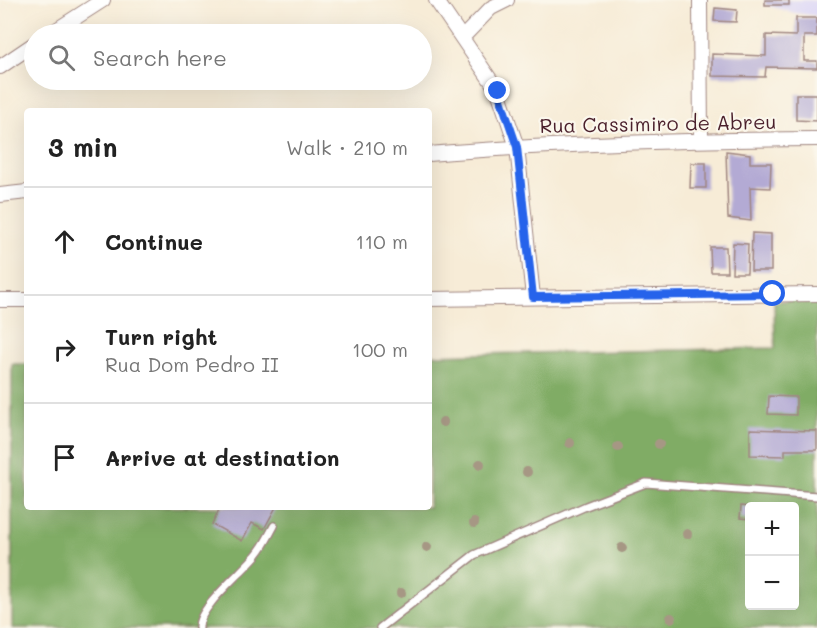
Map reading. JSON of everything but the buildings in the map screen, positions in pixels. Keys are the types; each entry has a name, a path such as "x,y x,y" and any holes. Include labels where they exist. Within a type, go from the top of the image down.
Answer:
{"street":[{"path":"66,24 103,0"},
{"path":"436,0 498,91 517,147 533,297"},
{"path":"463,37 491,8 507,0"},
{"path":"700,0 701,140"},
{"path":"0,67 24,51"},
{"name":"Rua Cassimiro de Abreu","path":"432,154 517,147 701,140 817,140"},
{"path":"0,195 24,192"},
{"path":"432,298 817,294"},
{"path":"0,300 24,300"}],"lane":[{"path":"380,628 474,555 586,506 646,483 817,496"},
{"path":"199,628 198,623 209,605 258,554 274,526"}],"shaded area":[{"path":"765,0 817,0 817,16 765,5"}],"green space":[{"path":"817,297 817,628 12,628 12,364 24,364 24,510 432,510 432,355 775,348 774,302"}],"route":[{"path":"498,91 517,147 533,297 773,294"}]}
